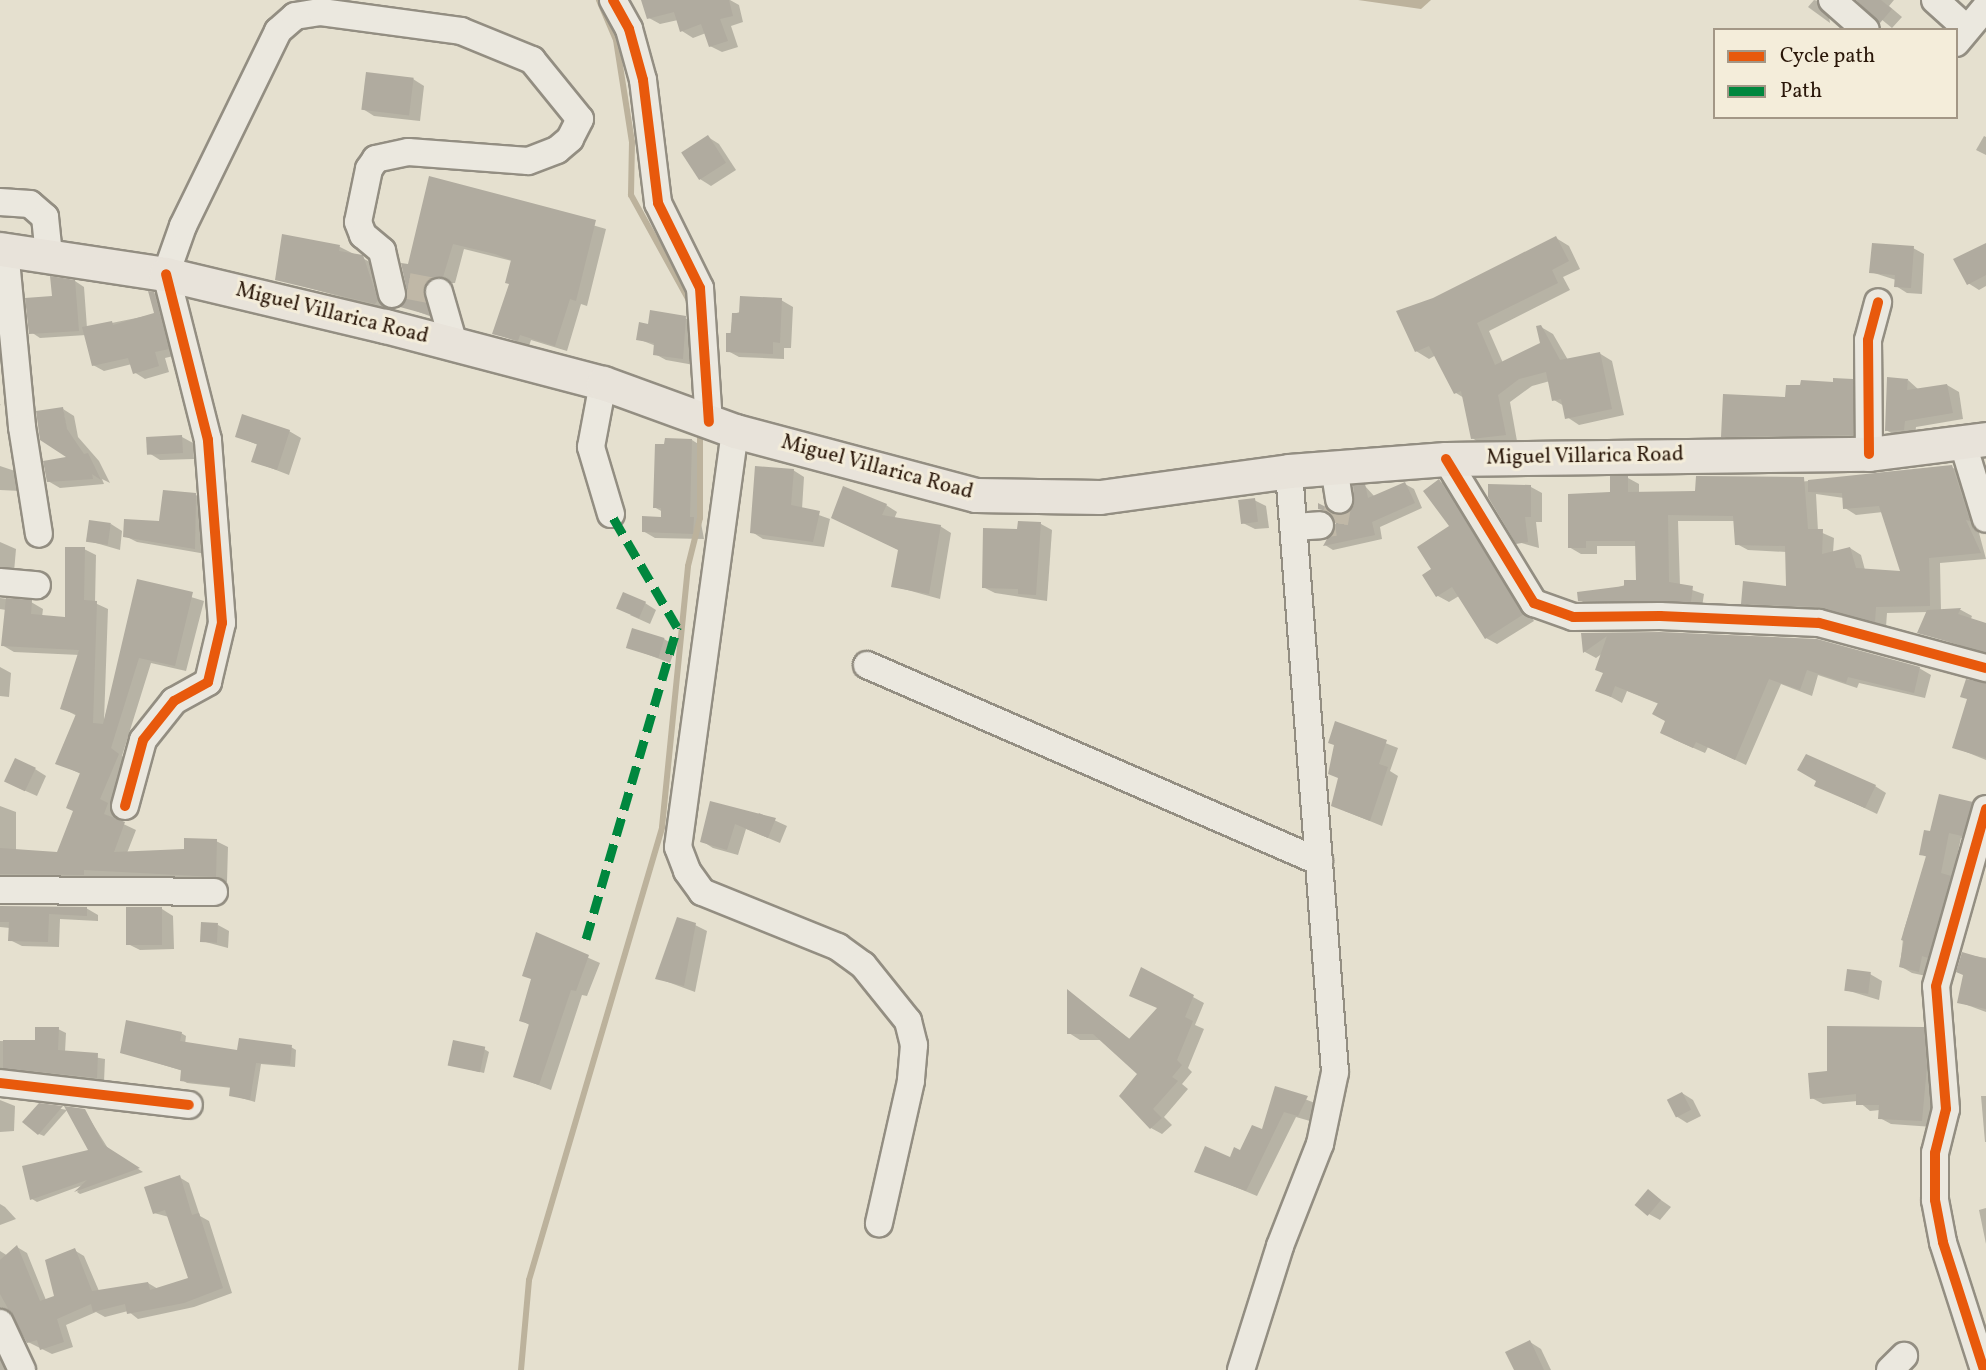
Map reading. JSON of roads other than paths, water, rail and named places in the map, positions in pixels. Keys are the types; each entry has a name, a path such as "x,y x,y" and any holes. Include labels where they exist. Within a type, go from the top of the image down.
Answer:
{"main road":[{"name":"Miguel Villarica Road","path":"3,249 166,274 385,326 603,383 722,427 976,495 1100,497 1289,471 1446,459 1869,454 1974,442"}],"street":[{"path":"613,0 629,29 643,80 658,203 700,288 722,427 678,847 687,871 702,892 838,947 863,965 908,1021 914,1045 911,1081 878,1223"},
{"path":"1832,0 1864,28"},
{"path":"1935,0 1956,28"},
{"path":"1962,36 1986,7"},
{"path":"125,806 143,740 174,701 208,682 222,623 208,440 166,274 183,226 278,31 295,16 321,12 461,31 532,60 580,119 570,138 557,150 528,161 408,152 376,159 369,169 358,222 363,235 382,251 400,290 385,326"},
{"path":"0,202 30,204 45,217 49,255"},
{"path":"3,249 22,427 39,534"},
{"path":"439,292 454,345"},
{"path":"1869,454 1868,340 1878,302"},
{"path":"603,383 592,447 611,514"},
{"path":"1974,442 1986,519"},
{"path":"1446,459 1534,603 1573,617 1660,616 1819,623 1986,668"},
{"path":"1334,467 1339,500"},
{"path":"1241,1370 1280,1246 1320,1144 1335,1072 1289,471"},
{"path":"1294,527 1320,525"},
{"path":"0,582 37,585"},
{"path":"867,665 1319,862"},
{"path":"1984,1370 1943,1242 1935,1200 1935,1153 1945,1109 1936,986 1986,809"},
{"path":"0,890 214,892"},
{"path":"0,1083 189,1105"},
{"path":"0,1323 22,1370"}],"waterway":[{"path":"599,0 616,40 632,142 631,195 691,304"},
{"path":"521,1370 529,1280 662,827 688,566 700,518 700,432"}],"tunnel":[{"path":"408,286 439,292"},
{"path":"1320,525 1335,523 1339,500"}]}
